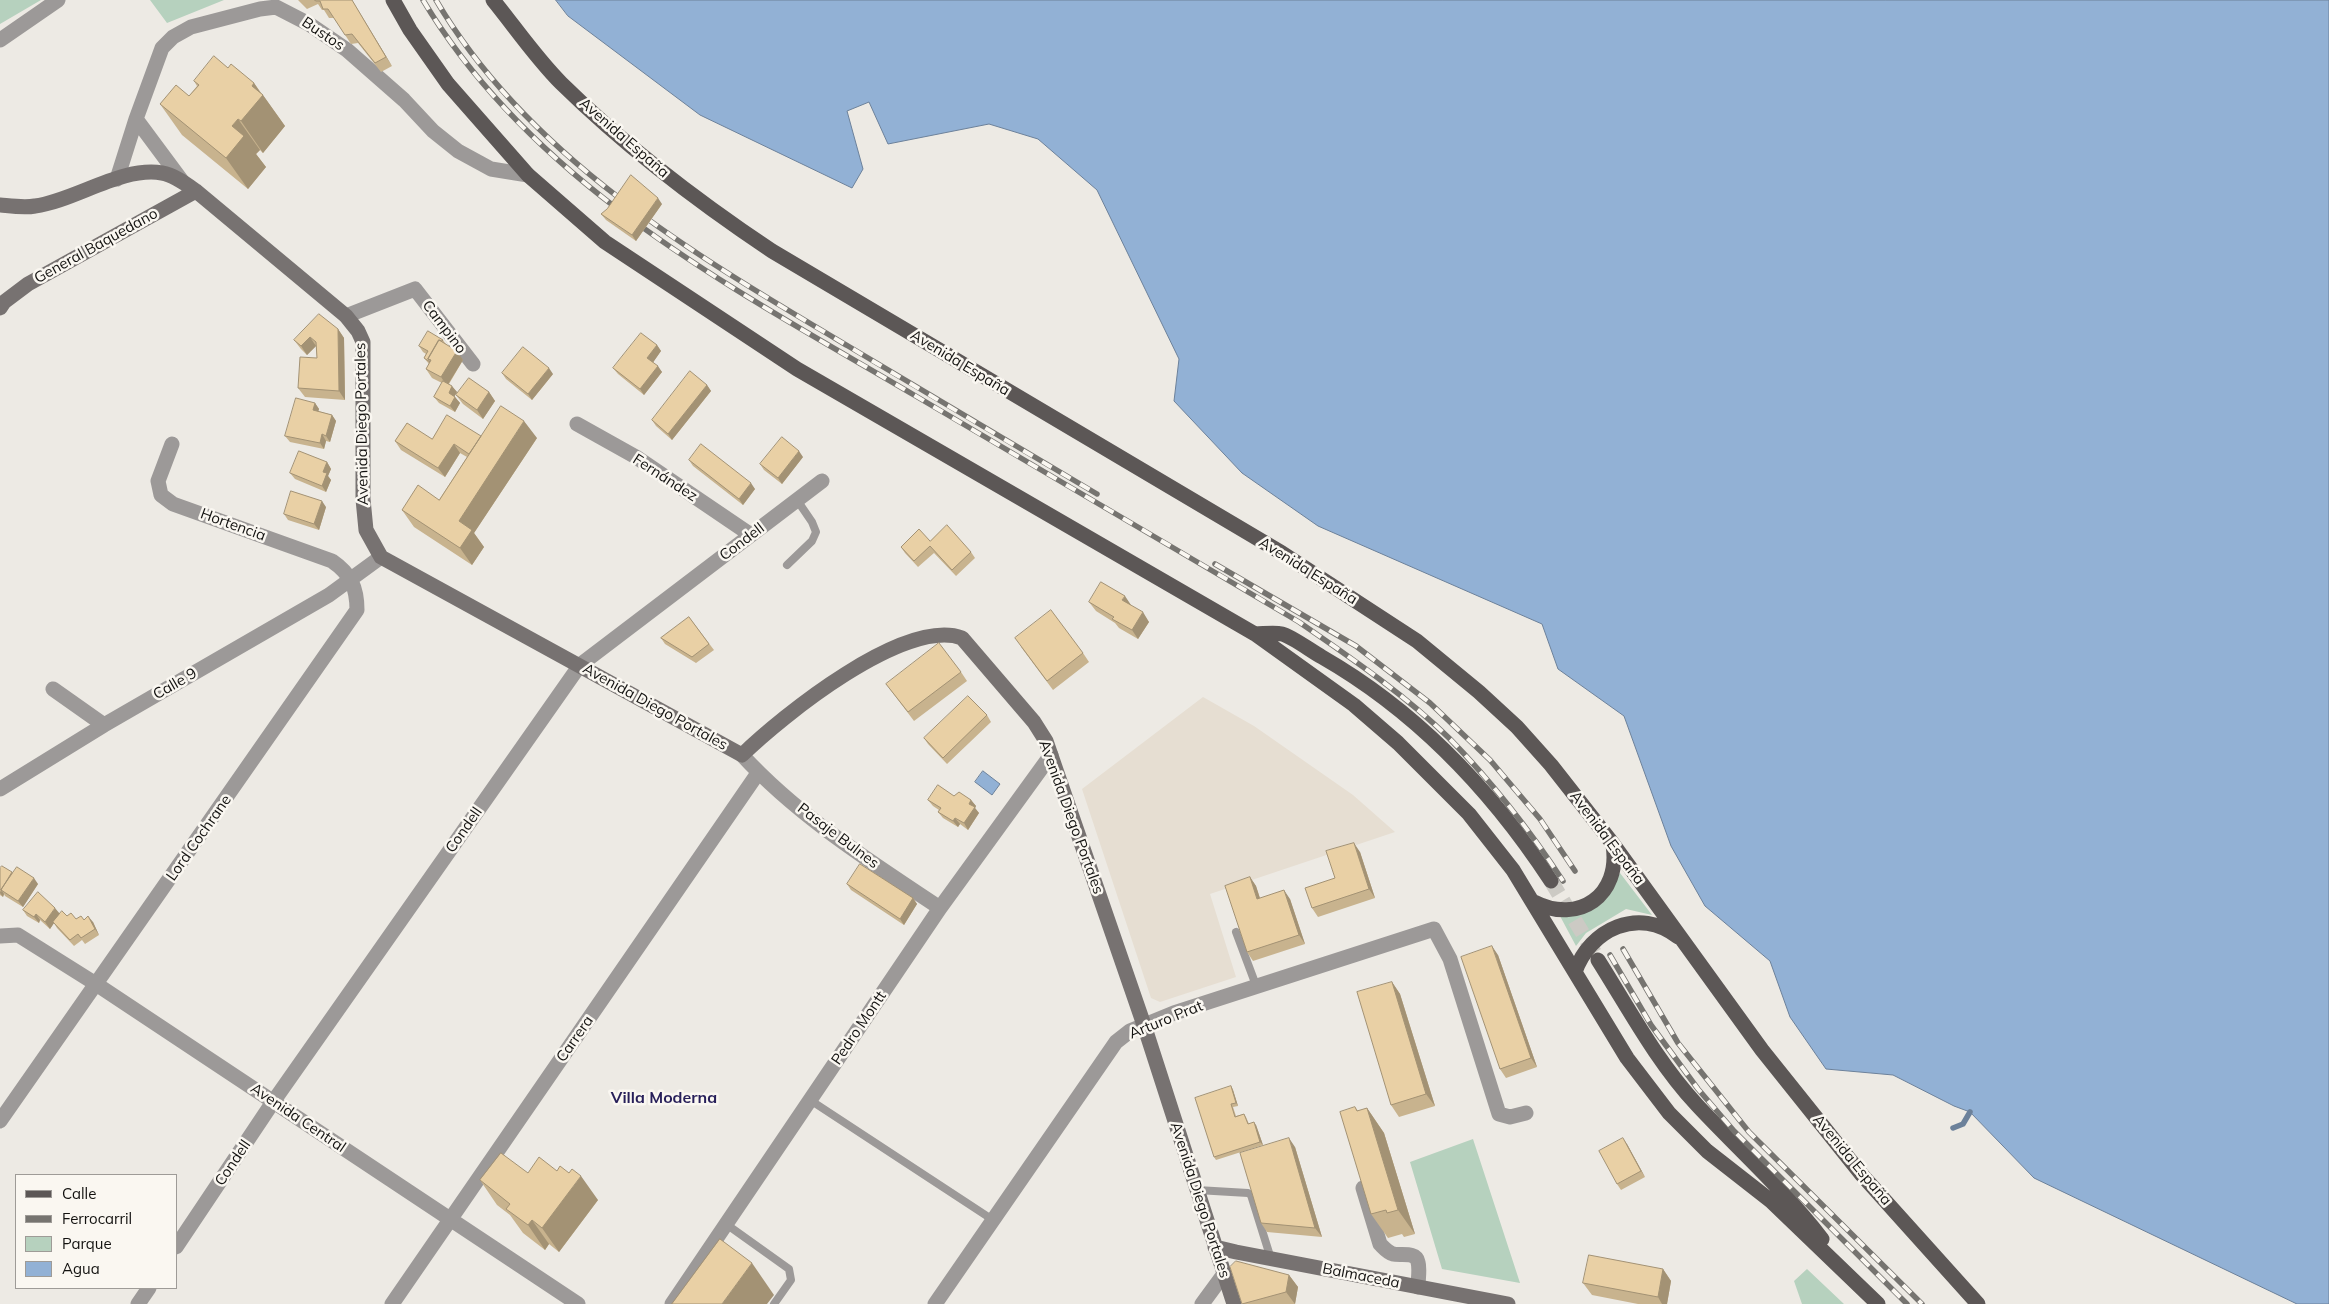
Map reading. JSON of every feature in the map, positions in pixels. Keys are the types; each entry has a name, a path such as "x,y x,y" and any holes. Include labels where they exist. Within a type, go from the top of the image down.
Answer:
{"main road":[{"path":"393,0 410,30 448,84 528,175 606,242 797,369 1255,634 1354,705 1398,742 1469,814 1491,840 1534,902 1627,1058 1669,1113 1707,1151 1771,1202 1878,1304"},
{"name":"Avenida España","path":"493,0 559,81 618,136 713,212 781,256 1282,553 1417,641 1480,692 1517,727 1551,765 1613,844 1762,1050 1862,1175 1978,1304"},
{"path":"1255,634 1282,634 1341,668 1394,706 1451,757 1490,798 1517,831 1551,881"},
{"path":"1534,902 1549,908 1566,910 1587,905 1596,899 1608,885 1614,868 1613,844"},
{"path":"1576,972 1582,956 1593,942 1612,928 1624,924 1649,924 1667,930 1683,941"},
{"path":"1598,960 1670,1074 1696,1104 1797,1207 1845,1271"}],"street":[{"path":"0,40 58,0"},
{"name":"Bustos","path":"117,179 136,119 162,48 172,37 191,27 260,9 276,7 309,24 347,50 404,100 433,131 458,151 491,169 528,175"},
{"path":"136,119 182,181"},
{"name":"Avenida Diego Portales","path":"0,205 35,206 117,179 141,174 162,173 182,181 196,190 346,316 358,331 363,342 364,499 366,530 381,557 742,755 788,714 824,687 882,654 924,638 950,633 962,638 982,659 1034,722 1046,741 1144,1025 1234,1304"},
{"name":"General Baquedano","path":"0,308 4,302 28,284 196,190"},
{"name":"Campino","path":"346,316 415,289 473,364"},
{"name":"Fernández","path":"577,424 636,457 751,535"},
{"name":"Hortencia","path":"172,444 158,481 161,496 173,504 332,561 345,570 351,580"},
{"name":"Condell","path":"178,1244 273,1102 580,665 822,481"},
{"path":"351,580 381,557"},
{"name":"Calle 9","path":"0,789 104,725 351,580"},
{"name":"Lord Cochrane","path":"0,1121 357,610 357,595 351,580"},
{"path":"53,689 104,725"},
{"name":"Pasaje Bulnes","path":"742,755 758,773 843,843 940,908"},
{"name":"Pedro Montt","path":"672,1304 940,908 1051,755"},
{"name":"Carrera","path":"392,1304 758,773"},
{"name":"Arturo Prat","path":"935,1304 1116,1042 1144,1025 1174,1013 1257,988 1434,929 1450,959 1499,1114 1510,1117 1526,1113"},
{"name":"Avenida Central","path":"0,936 18,935 96,984 578,1304"},
{"path":"1360,1177 1380,1244 1385,1250 1394,1254 1416,1258 1418,1262 1418,1287"},
{"name":"Balmaceda","path":"1215,1247 1508,1304"},
{"path":"1202,1304 1224,1274"},
{"path":"138,1304 148,1289"}],"lane":[{"path":"787,565 812,541 816,532 812,522 797,500"},
{"path":"1236,932 1257,988"},
{"path":"810,1100 993,1220"},
{"path":"1197,1190 1248,1193 1251,1195 1271,1259"},
{"path":"726,1224 789,1269 791,1280 774,1304"}],"shaded area":[{"path":"1203,697 1254,726 1353,795 1395,832 1210,894 1236,977 1160,1002 1151,998 1082,789"}],"green space":[{"path":"0,0 41,0 0,24"},
{"path":"150,0 224,0 167,23"},
{"path":"1620,873 1652,915 1626,909 1586,933 1576,946 1560,916 1583,913 1598,906"},
{"path":"1473,1139 1520,1283 1442,1269 1410,1162"},
{"path":"1807,1269 1844,1304 1802,1304 1794,1281"}],"water":[{"path":"556,0 2329,0 2329,1304 2297,1304 2034,1178 1970,1112 1954,1106 1893,1075 1826,1069 1790,1017 1770,961 1705,906 1671,846 1624,716 1558,669 1542,624 1318,526 1242,473 1174,401 1179,359 1097,190 1038,139 989,124 888,144 869,102 847,111 863,169 852,188 700,115 568,16"},
{"path":"983,771 1000,784 992,795 975,782"}],"building":[{"path":"315,0 352,0 386,57 375,63 352,34 345,35 328,9 323,9 320,1"},
{"path":"214,56 228,68 231,64 254,83 252,86 263,95 241,121 238,119 232,126 244,136 226,158 160,104 176,85 189,96 199,85 194,81"},
{"path":"631,175 658,198 632,235 601,214 607,209"},
{"path":"319,314 338,329 339,391 298,388 300,357 317,358 316,342 310,337 301,346 294,340"},
{"path":"428,331 443,340 439,340 428,359 430,362 424,358 428,351 419,346"},
{"path":"641,333 657,345 647,358 658,366 640,389 613,368"},
{"path":"439,340 457,351 441,377 426,369 431,360 428,359"},
{"path":"523,347 549,368 528,394 502,373"},
{"path":"690,371 707,385 668,434 652,420"},
{"path":"469,378 489,392 477,410 456,395"},
{"path":"443,381 452,386 449,393 455,397 450,406 434,397"},
{"path":"296,398 315,403 313,410 332,415 326,436 322,434 320,443 285,436"},
{"path":"501,406 524,421 459,521 472,530 460,548 402,510 418,485 439,500"},
{"path":"447,415 481,436 469,454 454,444 438,468 395,441 407,423 432,439"},
{"path":"782,437 799,451 778,478 760,464"},
{"path":"701,444 751,483 739,499 689,460"},
{"path":"299,451 327,462 323,472 327,473 322,486 290,473"},
{"path":"291,491 322,501 314,524 284,514"},
{"path":"947,525 971,552 952,570 930,546 914,561 901,547 919,529 930,541"},
{"path":"1101,582 1125,596 1122,600 1143,612 1132,630 1112,619 1114,617 1089,602"},
{"path":"1051,610 1083,653 1047,681 1015,638"},
{"path":"689,617 709,644 692,657 661,638"},
{"path":"939,643 961,672 908,712 886,684"},
{"path":"968,696 987,715 943,758 924,738"},
{"path":"938,785 954,796 959,792 971,800 969,804 975,807 964,823 955,818 953,821 938,812 941,808 928,800"},
{"path":"1354,843 1369,889 1312,908 1305,888 1335,878 1326,851"},
{"path":"860,864 913,898 900,919 847,884"},
{"path":"2,866 12,872 0,893 0,868"},
{"path":"17,867 34,878 18,901 1,890"},
{"path":"1250,877 1257,899 1284,890 1299,935 1247,952 1225,886"},
{"path":"38,892 55,908 45,922 36,914 34,917 23,910"},
{"path":"62,911 67,916 71,913 76,919 81,916 84,920 88,916 95,929 81,938 78,934 70,940 53,922"},
{"path":"1492,946 1531,1058 1500,1069 1461,957"},
{"path":"1392,982 1426,1094 1391,1105 1357,992"},
{"path":"1231,1086 1236,1103 1231,1104 1235,1117 1244,1114 1248,1124 1254,1122 1260,1142 1214,1157 1195,1098"},
{"path":"1355,1107 1357,1111 1367,1108 1398,1210 1387,1213 1386,1210 1371,1214 1340,1112"},
{"path":"1289,1138 1315,1228 1261,1223 1240,1153"},
{"path":"1623,1138 1641,1171 1617,1184 1599,1151"},
{"path":"501,1153 528,1173 539,1157 557,1171 560,1166 569,1173 572,1169 581,1176 542,1228 532,1220 528,1225 506,1209 510,1204 480,1180"},
{"path":"720,1239 752,1263 722,1304 672,1304"},
{"path":"1589,1255 1663,1269 1658,1297 1583,1283"},
{"path":"1236,1261 1289,1275 1286,1292 1242,1304 1230,1267"}],"waterway":[{"path":"1953,1128 1963,1124 1970,1112"}],"tunnel":[{"path":"1551,881 1597,957"}],"railway":[{"path":"423,0 469,66 521,125 580,179 643,228 777,315 1299,622 1395,691 1449,738 1480,772 1537,843 1563,881"},
{"path":"436,0 474,56 518,108 567,155 620,198 675,238 790,312 1097,494"},
{"path":"1215,564 1356,646 1430,703 1490,760 1540,819 1575,871"},
{"path":"1623,949 1678,1043 1749,1132 1922,1304"},
{"path":"1610,955 1651,1025 1698,1089 1734,1131 1907,1304"}],"district":[{"name":"Villa Moderna","path":"664,1098"}]}
